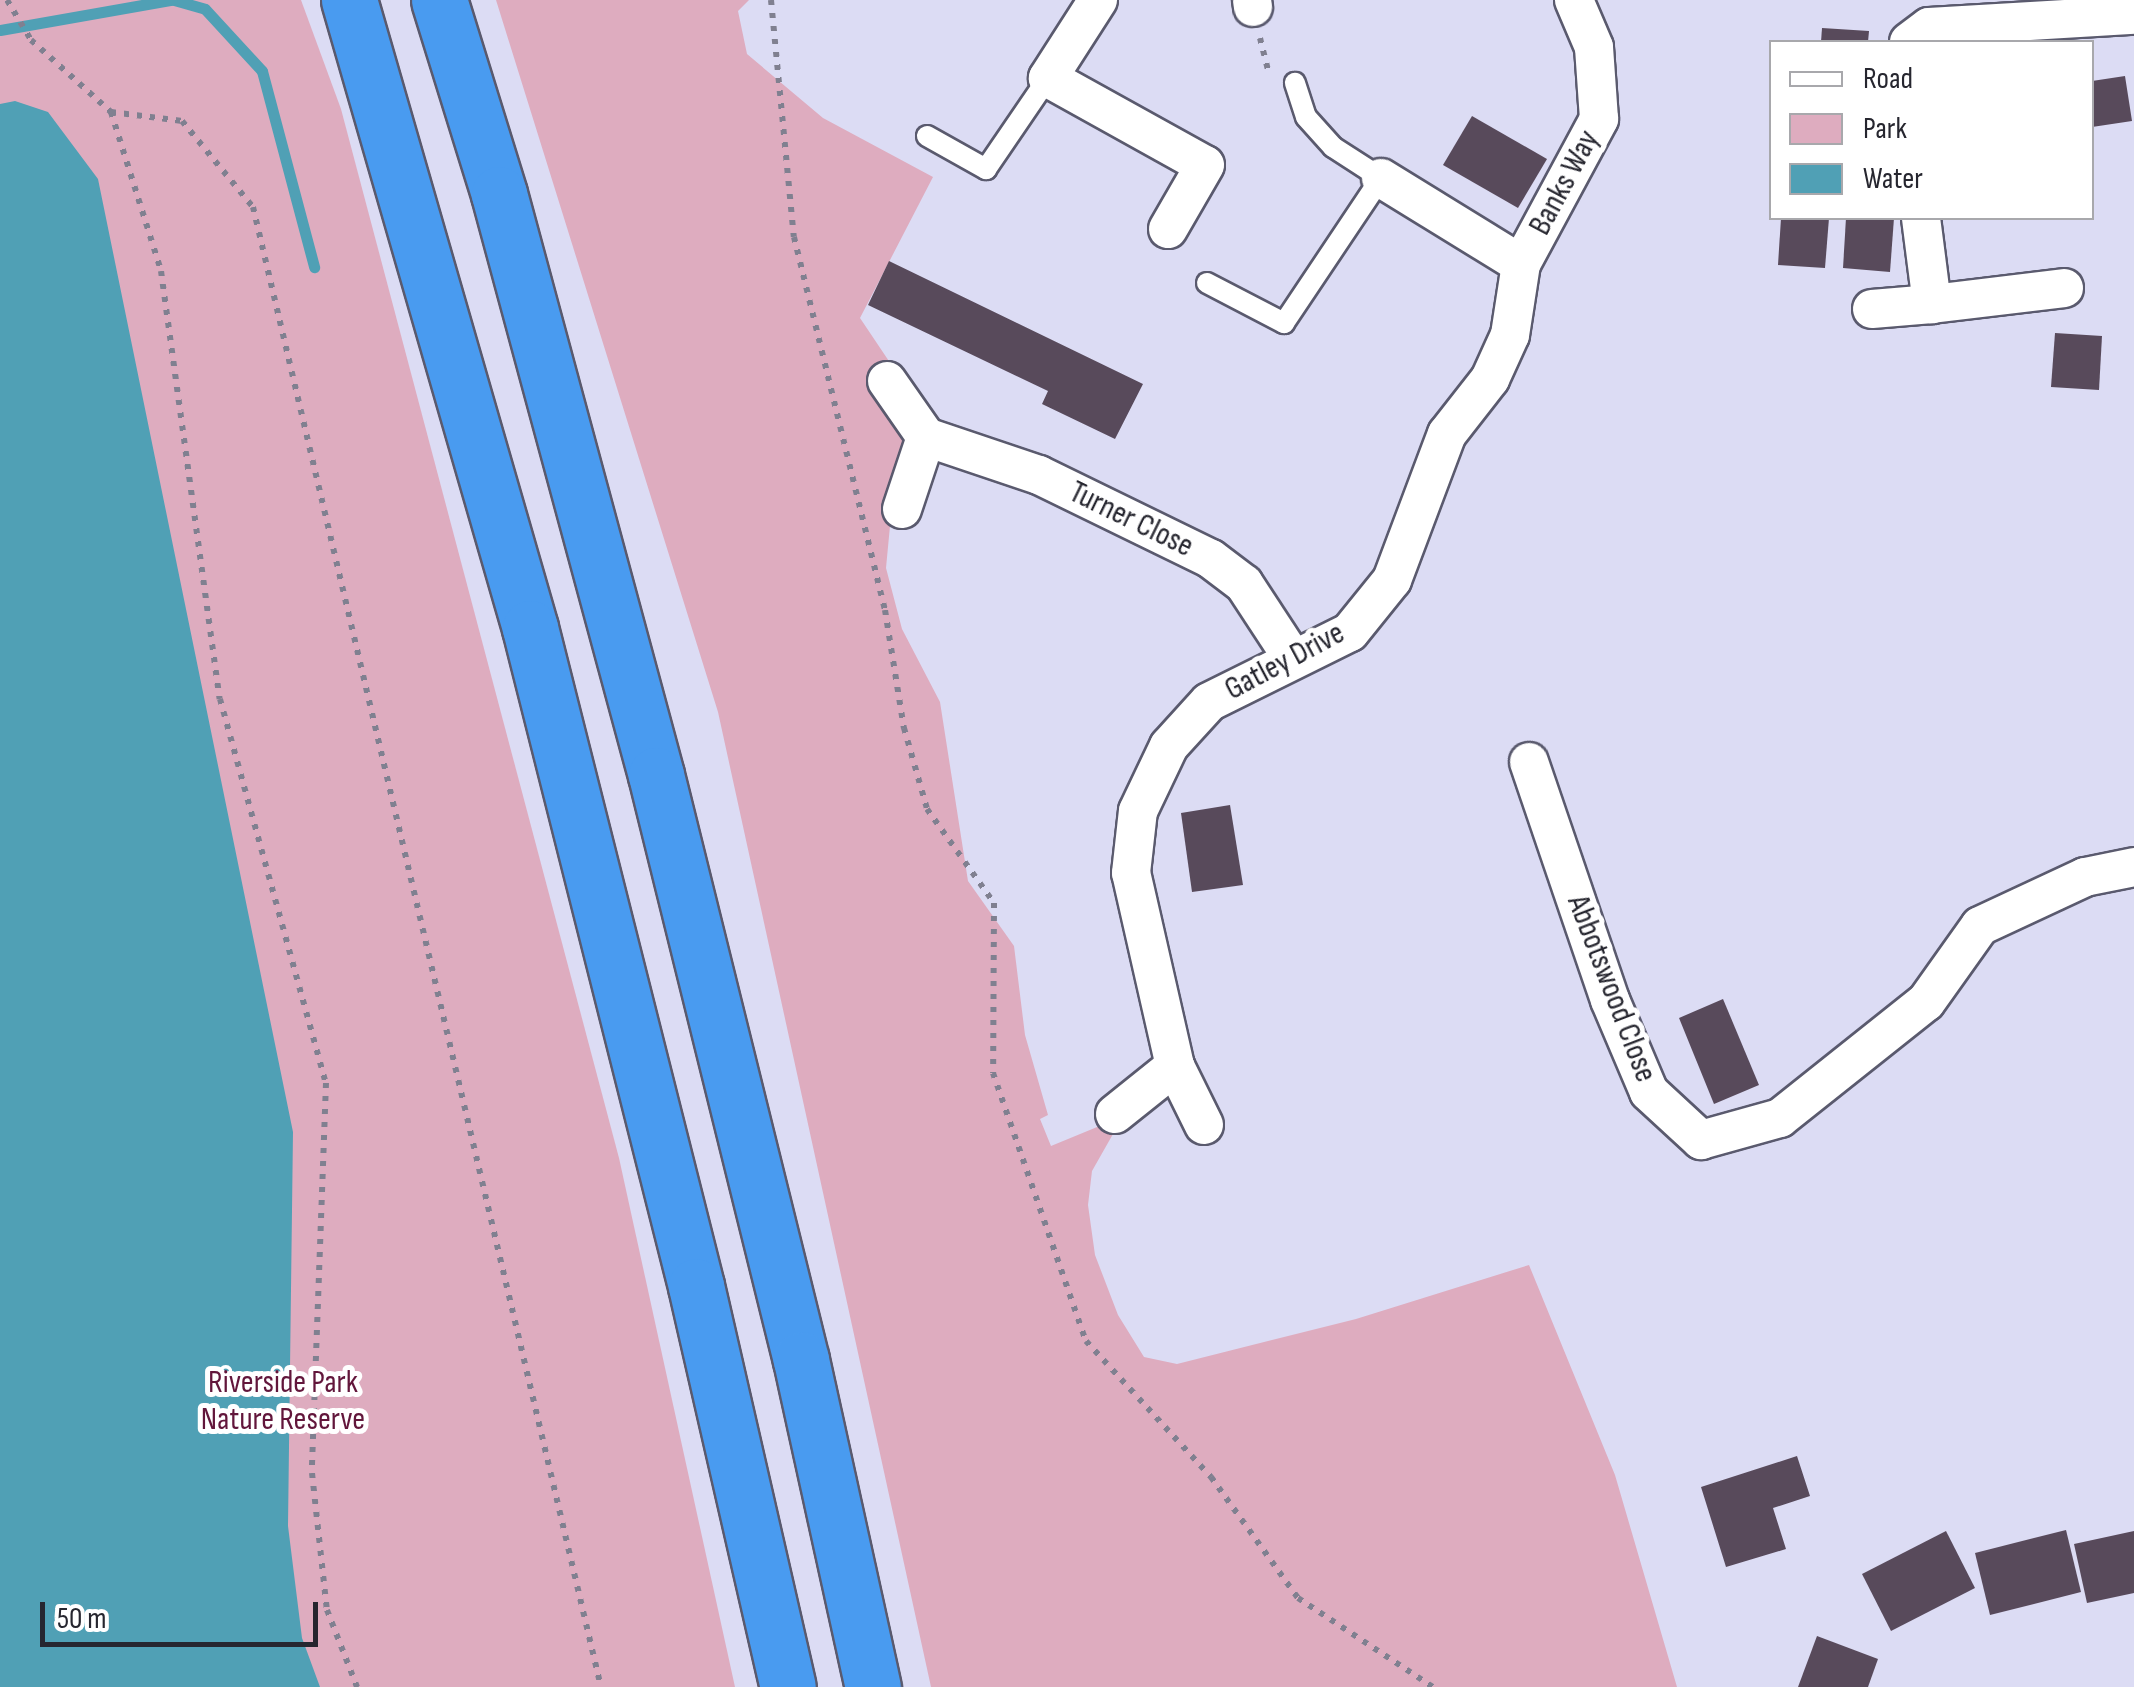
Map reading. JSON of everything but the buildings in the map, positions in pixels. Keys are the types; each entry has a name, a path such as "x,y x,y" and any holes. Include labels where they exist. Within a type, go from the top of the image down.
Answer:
{"highway":[{"path":"350,0 530,628 696,1286 788,1687"},
{"path":"439,0 504,212 661,793 796,1342 873,1687"}],"street":[{"path":"1098,0 1048,78 1205,166 1168,229"},
{"name":"Banks Way","path":"1381,178 1521,264 1599,119 1594,47 1574,0"},
{"path":"1913,40 1930,27 2061,9 2134,15"},
{"path":"1921,220 1932,304"},
{"name":"Gatley Drive","path":"1204,1125 1175,1066 1131,873 1138,810 1169,746 1209,702 1350,632 1392,580 1447,434 1490,378 1510,335 1521,264"},
{"path":"1872,309 2064,288"},
{"path":"888,381 926,437 902,509"},
{"name":"Turner Close","path":"926,437 1039,476 1211,559 1244,584 1293,659"},
{"name":"Abbotswood Close","path":"1529,762 1610,1000 1649,1092 1701,1140 1780,1118 1926,1002 1980,926 2085,877 2134,867"},
{"path":"1116,1114 1175,1066"}],"lane":[{"path":"927,136 986,170 1048,78"},
{"path":"1208,283 1284,323 1381,178 1333,147 1306,117 1294,83"}],"path":[{"path":"774,0 772,12 794,237 885,610 904,728 927,810 994,903 993,1073 1086,1340 1211,1477 1298,1598 1433,1687"},
{"path":"9,3 31,40 111,112 160,271 220,699 326,1083 312,1473 327,1610 357,1687"},
{"path":"111,112 182,121 254,207 601,1687"}],"green space":[{"name":"Riverside Park Nature Reserve","path":"0,0 301,0 341,109 619,1158 735,1687 0,1687"},
{"path":"496,0 749,0 738,11 747,54 823,118 933,177 860,318 909,391 916,447 898,518 890,526 886,568 902,629 940,702 968,881 1014,946 1025,1035 1048,1115 1040,1119 1051,1146 1102,1125 1113,1134 1092,1171 1088,1205 1095,1255 1118,1315 1144,1357 1177,1364 1356,1319 1529,1265 1615,1475 1677,1687 931,1687 718,712"}],"water":[{"path":"15,101 48,112 98,179 293,1132 288,1526 302,1638 320,1687 0,1687 0,104"}],"waterway":[{"path":"0,30 171,0"},
{"path":"174,0 205,9 262,71 314,267"}]}
